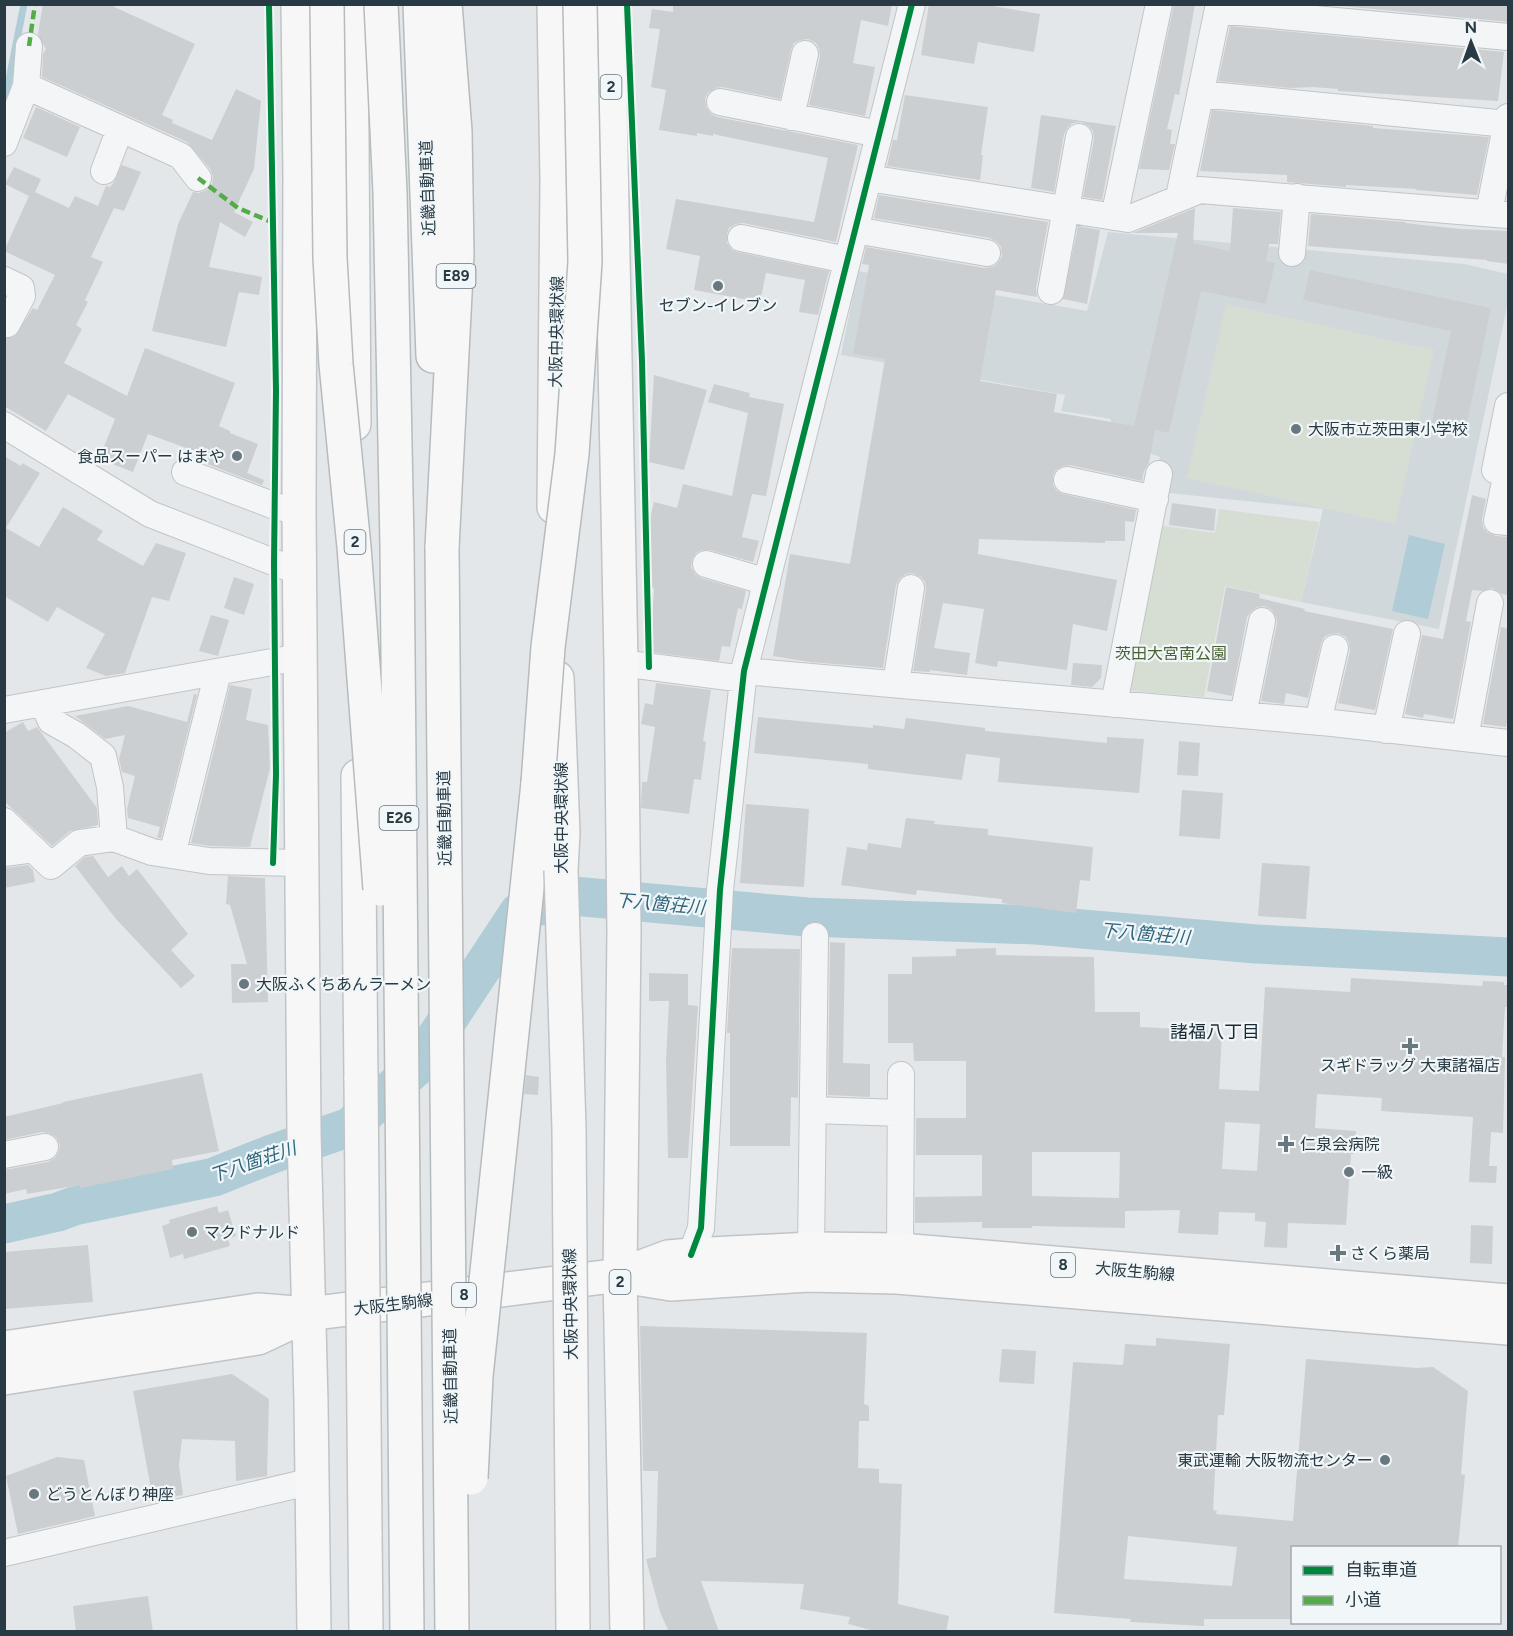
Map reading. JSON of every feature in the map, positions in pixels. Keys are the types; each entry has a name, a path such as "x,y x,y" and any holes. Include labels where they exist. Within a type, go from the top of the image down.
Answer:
{"main road":[{"name":"2","path":"298,4 299,572 304,1149 313,1481 314,1632"},
{"path":"327,4 330,258 336,364 354,547 384,932 401,1055"},
{"name":"2","path":"351,4 366,1632"},
{"name":"E26","path":"381,4 390,192 397,534 407,1632"},
{"name":"近畿自動車道","path":"420,4 442,548 452,1632"},
{"name":"E89","path":"442,548 457,255 455,131 445,4"},
{"name":"大阪中央環状線","path":"555,4 557,179 554,555 569,1129 573,1632"},
{"path":"468,1632 469,1517 476,1376 538,783 548,646 572,454 585,262 580,4"},
{"name":"2","path":"608,4 621,663 624,932 620,1275 627,1632"},
{"path":"554,555 604,290 613,170"},
{"name":"2","path":"300,176 323,369 355,510"},
{"name":"大阪生駒線","path":"4,1348 258,1310 308,1314 620,1275 668,1257 811,1249 900,1250 1509,1301"},
{"name":"大阪生駒線","path":"620,1275 671,1284 808,1275 897,1277 1509,1328"},
{"name":"大阪生駒線","path":"4,1378 258,1338 308,1314"}],"street":[{"path":"691,1255 701,1228 720,890 744,675 852,270 855,230 912,4"},
{"path":"1114,217 1159,4"},
{"path":"1179,197 1218,8 1509,37"},
{"path":"4,143 26,86 29,46"},
{"path":"791,117 805,54"},
{"path":"26,86 181,156 198,178"},
{"path":"868,178 1128,219 1200,190 1499,213 1508,120 1201,94"},
{"path":"720,102 879,134"},
{"path":"104,171 120,129"},
{"path":"1051,291 1079,137"},
{"path":"1292,253 1297,197"},
{"path":"855,230 987,253"},
{"path":"741,238 852,270"},
{"path":"4,280 21,288 22,296 7,324"},
{"path":"1509,406 1495,470 1508,472 1497,520 1509,522"},
{"path":"4,425 150,514 299,572"},
{"path":"184,472 275,506 299,512"},
{"path":"1066,480 1157,486 1114,704"},
{"path":"706,564 767,582"},
{"path":"896,684 911,588"},
{"path":"1465,738 1490,603"},
{"path":"1242,715 1262,621"},
{"path":"1386,730 1407,634"},
{"path":"1318,722 1335,648"},
{"path":"18,703 300,657"},
{"path":"621,663 744,675 896,684 1242,715 1509,743"},
{"path":"172,855 218,672"},
{"path":"18,703 76,735 103,756 110,787 114,838"},
{"path":"4,821 51,866 79,843 114,838 152,852 209,861 302,863"},
{"path":"4,853 34,849"},
{"path":"811,1249 815,936"},
{"path":"900,1250 901,1075"},
{"path":"813,1110 901,1113"},
{"path":"4,1155 45,1148"},
{"path":"4,1553 313,1481"}],"shaded area":[{"name":"大阪市立茨田東小学校","path":"1108,232 1464,264 1508,274 1508,302 1439,629 1301,602 1323,509 1150,491 1160,457 1109,439 1111,419 1061,411 1065,395 841,355 858,271 1087,311"}],"green space":[{"path":"1226,304 1434,350 1395,524 1187,478"},
{"name":"茨田大宮南公園","path":"1219,509 1319,522 1301,602 1225,586 1204,697 1132,691 1123,681 1157,525 1215,533"}],"water":[{"path":"1409,535 1445,544 1428,619 1392,611"}],"building":[{"path":"43,4 108,4 195,44 162,115 173,120 172,123 212,140 236,89 261,101 254,169 234,212 253,222 245,237 220,222 209,267 262,277 259,295 239,292 226,347 152,331 178,224 193,192 199,193 207,190 212,184 213,177 210,169 187,142 42,77 43,54 46,49 38,34"},
{"path":"673,4 892,4 888,26 861,20 853,63 875,67 865,116 809,105 820,57 816,43 808,39 794,43 780,99 722,87 709,92 705,98 706,107 711,114 717,117 858,145 836,242 743,223 729,228 727,234 727,243 732,250 737,252 829,271 818,315 799,312 805,280 766,273 760,302 694,290 700,256 666,249 676,199 814,222 828,158 713,134 713,136 697,133 697,136 659,130 666,90 651,87 660,29 649,28 652,9 673,12"},
{"path":"929,4 980,4 1040,14 1034,52 978,42 974,64 921,55"},
{"path":"1174,4 1195,4 1179,95 1175,94 1167,129 1172,130 1170,144 1175,144 1169,170 1139,169"},
{"path":"1321,4 1509,4 1509,22"},
{"path":"1230,26 1504,52 1498,101 1338,91 1338,89 1313,87 1290,88 1218,81"},
{"path":"905,95 988,107 980,180 887,166 893,140 897,140"},
{"path":"36,107 80,127 67,157 23,138"},
{"path":"1212,110 1373,126 1373,128 1489,137 1477,195 1416,189 1287,182 1287,175 1200,171"},
{"path":"1041,115 1116,126 1102,200 1083,197 1094,139 1093,131 1081,122 1073,123 1064,134 1054,192 1031,188"},
{"path":"122,165 141,172 124,211 114,208 91,257 103,262 85,300 88,302 76,325 82,329 64,363 127,396 145,348 235,383 219,426 258,444 247,473 264,480 262,485 194,459 197,452 148,434 133,472 99,459 115,419 68,394 46,431 4,406 4,338 15,336 33,308 37,310 55,275 4,251 29,196 5,184 14,167 41,179 35,192 69,208 75,196 98,206 106,186 110,187 114,182"},
{"path":"879,195 1048,222 1036,288 1037,297 996,290 980,381 1057,394 1054,412 1134,426 1178,233 1133,233 1195,208 1193,243 1230,251 1233,208 1281,212 1278,244 1269,244 1266,261 1275,263 1266,304 1201,291 1169,433 1155,430 1149,463 1142,481 1070,465 1056,470 1053,476 1053,485 1063,494 1136,510 1134,522 1125,521 1125,541 1105,541 1105,543 979,539 978,554 1117,580 1107,631 1073,624 1067,670 998,661 997,667 975,663 984,609 943,603 934,648 970,653 967,675 930,670 930,672 913,671 926,590 925,582 913,573 900,578 896,585 883,668 810,662 773,656 790,554 850,564 885,359 853,354 869,265 862,264 866,247 984,268 993,267 1002,256 1001,247 990,238 874,218"},
{"path":"1311,214 1460,229 1509,231 1509,264 1487,260 1308,246"},
{"path":"1078,226 1100,230 1087,304 1063,299"},
{"path":"1310,270 1491,308 1464,437 1430,431 1451,331 1303,300"},
{"path":"654,375 707,390 684,470 649,462"},
{"path":"714,384 750,393 749,397 784,404 766,496 752,494 742,537 759,541 753,562 710,550 696,553 692,560 691,567 701,578 746,591 742,609 738,608 730,647 722,646 719,661 650,652 654,588 650,587 649,522 654,502 677,508 683,484 732,496 748,413 708,402"},
{"path":"4,456 40,473 6,528 39,547 63,507 103,531 97,540 143,566 156,543 186,553 169,601 152,597 125,673 106,676 86,668 105,634 57,607 48,622 4,596"},
{"path":"1472,495 1486,499 1482,519 1483,527 1487,532 1496,536 1509,537 1509,595 1492,588 1482,591 1472,590 1466,621 1471,622 1453,719 1424,714 1423,718 1405,714 1422,635 1443,639"},
{"path":"1172,503 1216,509 1214,531 1169,525"},
{"path":"234,577 254,584 244,615 224,608"},
{"path":"1226,587 1260,594 1259,598 1305,609 1304,611 1393,629 1375,710 1338,703 1350,651 1346,637 1338,633 1324,637 1308,698 1286,693 1284,704 1261,701 1277,623 1272,610 1264,606 1257,607 1247,617 1232,696 1207,691"},
{"path":"211,615 229,620 218,656 199,651"},
{"path":"1501,627 1509,629 1509,709 1506,727 1483,724"},
{"path":"1073,663 1102,665 1101,678 1092,687 1071,685"},
{"path":"656,683 711,690 703,741 706,742 701,780 694,779 689,814 641,808 642,782 647,782 655,727 641,724 645,703 653,705"},
{"path":"230,685 252,689 246,720 268,725 270,768 250,847 191,843"},
{"path":"194,694 197,695 161,838 157,838 160,827 128,818 127,809 135,776 122,772 119,759 125,735 105,739 75,716 128,706 187,722"},
{"path":"758,717 904,729 906,718 985,728 985,731 1107,743 1107,737 1144,739 1139,793 998,782 1000,758 966,754 962,780 868,769 868,764 754,753"},
{"path":"23,722 28,731 37,727 97,808 98,825 70,831 52,846 4,801 4,733"},
{"path":"1179,741 1200,743 1198,776 1177,775"},
{"path":"1182,790 1223,793 1220,839 1179,836"},
{"path":"746,804 809,809 804,887 740,883"},
{"path":"906,818 935,821 934,824 988,829 988,835 1093,847 1090,881 1080,880 1076,913 1002,903 1002,899 917,890 916,895 841,885 847,847 867,850 868,843 901,848"},
{"path":"93,856 108,877 122,866 129,876 137,869 188,934 171,950 195,976 181,988 116,919 75,866 85,857"},
{"path":"1262,863 1310,866 1306,919 1258,916"},
{"path":"28,865 33,870 35,882 4,888 4,868"},
{"path":"228,876 265,878 268,1002 232,1003 231,964 247,964 230,905 226,904"},
{"path":"830,942 845,943 843,1063 870,1064 870,1097 828,1095"},
{"path":"732,948 800,949 798,1098 791,1097 790,1146 730,1146 730,1033 727,1033"},
{"path":"996,948 996,955 1094,957 1095,1012 1140,1012 1140,1027 1222,1031 1219,1089 1259,1091 1265,987 1350,992 1351,978 1482,986 1483,981 1504,982 1504,985 1509,985 1509,1007 1505,1007 1502,1057 1505,1057 1503,1133 1491,1132 1489,1166 1497,1166 1496,1183 1469,1182 1473,1117 1381,1111 1382,1098 1317,1094 1315,1128 1356,1131 1354,1154 1351,1154 1346,1225 1288,1223 1287,1248 1264,1247 1266,1222 1255,1221 1255,1213 1219,1212 1218,1235 1178,1233 1180,1210 1125,1211 1125,1228 1032,1226 1032,1228 982,1228 982,1222 915,1223 915,1197 982,1196 982,1155 916,1155 916,1118 966,1118 966,1061 914,1061 913,1043 888,1043 888,974 912,974 912,957 956,956 956,949","holes":["1225,1122 1260,1124 1257,1171 1222,1169","1032,1152 1120,1152 1119,1198 1032,1196"]},
{"path":"649,973 688,974 688,1005 698,1006 688,1158 668,1158 666,1060 669,1001 649,1001"},
{"path":"202,1073 219,1151 172,1160 173,1169 80,1188 80,1185 27,1194 26,1189 4,1194 4,1170 48,1162 55,1158 60,1145 56,1137 42,1132 4,1140 4,1117 63,1102"},
{"path":"526,1075 539,1077 538,1095 524,1094"},
{"path":"217,1206 219,1213 228,1210 236,1236 228,1239 230,1246 184,1259 183,1254 170,1258 162,1226 170,1223 169,1220"},
{"path":"1471,1225 1493,1226 1492,1264 1470,1263"},
{"path":"88,1245 93,1302 4,1309 4,1252"},
{"path":"640,1326 867,1333 864,1404 869,1406 869,1421 859,1421 858,1468 879,1469 879,1483 902,1484 898,1604 949,1616 946,1632 878,1632 848,1624 850,1617 800,1609 804,1584 701,1581 719,1632 669,1632 660,1612 646,1559 656,1557 658,1471 643,1471"},
{"path":"1156,1338 1230,1344 1224,1415 1218,1415 1213,1510 1217,1511 1216,1514 1293,1521 1306,1359 1417,1368 1433,1367 1468,1391 1461,1474 1465,1475 1458,1546 1291,1546 1291,1619 1204,1619 1204,1626 1130,1622 1131,1619 1054,1613 1073,1362 1123,1365 1125,1344 1156,1346","holes":["1128,1536 1237,1547 1232,1586 1124,1579"]},
{"path":"1002,1349 1036,1351 1034,1384 999,1382"},
{"path":"232,1374 269,1399 267,1476 236,1481 235,1441 182,1439 179,1465 183,1495 153,1500 133,1391"},
{"path":"57,1457 84,1460 95,1516 18,1534 6,1476"},
{"path":"148,1596 153,1632 76,1632 73,1606"}],"waterway":[{"path":"4,105 24,4"},
{"name":"下八箇荘川","path":"4,1224 58,1212 74,1206 214,1177 350,1127 417,1066 519,912 573,896 807,917 1036,925 1256,944 1508,957"}],"marked path":[{"path":"29,46 35,4"},
{"path":"198,178 238,208 274,223"}],"cycle path":[{"path":"269,4 276,390 274,564 276,775 273,863"},
{"path":"627,4 642,361 649,667"},
{"path":"691,1255 701,1228 720,890 744,671 912,4"}],"place":[{"name":"セブン-イレブン","path":"718,286"},
{"name":"大阪市立茨田東小学校","path":"1296,429"},
{"name":"食品スーパー はまや","path":"237,456"},
{"name":"大阪ふくちあんラーメン","path":"244,984"},
{"name":"スギドラッグ 大東諸福店","path":"1410,1046"},
{"name":"仁泉会病院","path":"1286,1144"},
{"name":"一級","path":"1349,1172"},
{"name":"マクドナルド","path":"192,1232"},
{"name":"さくら薬局","path":"1338,1253"},
{"name":"東武運輸 大阪物流センター","path":"1385,1460"},
{"name":"どうとんぼり神座","path":"34,1494"}],"district":[{"name":"諸福八丁目","path":"1215,1032"}]}
